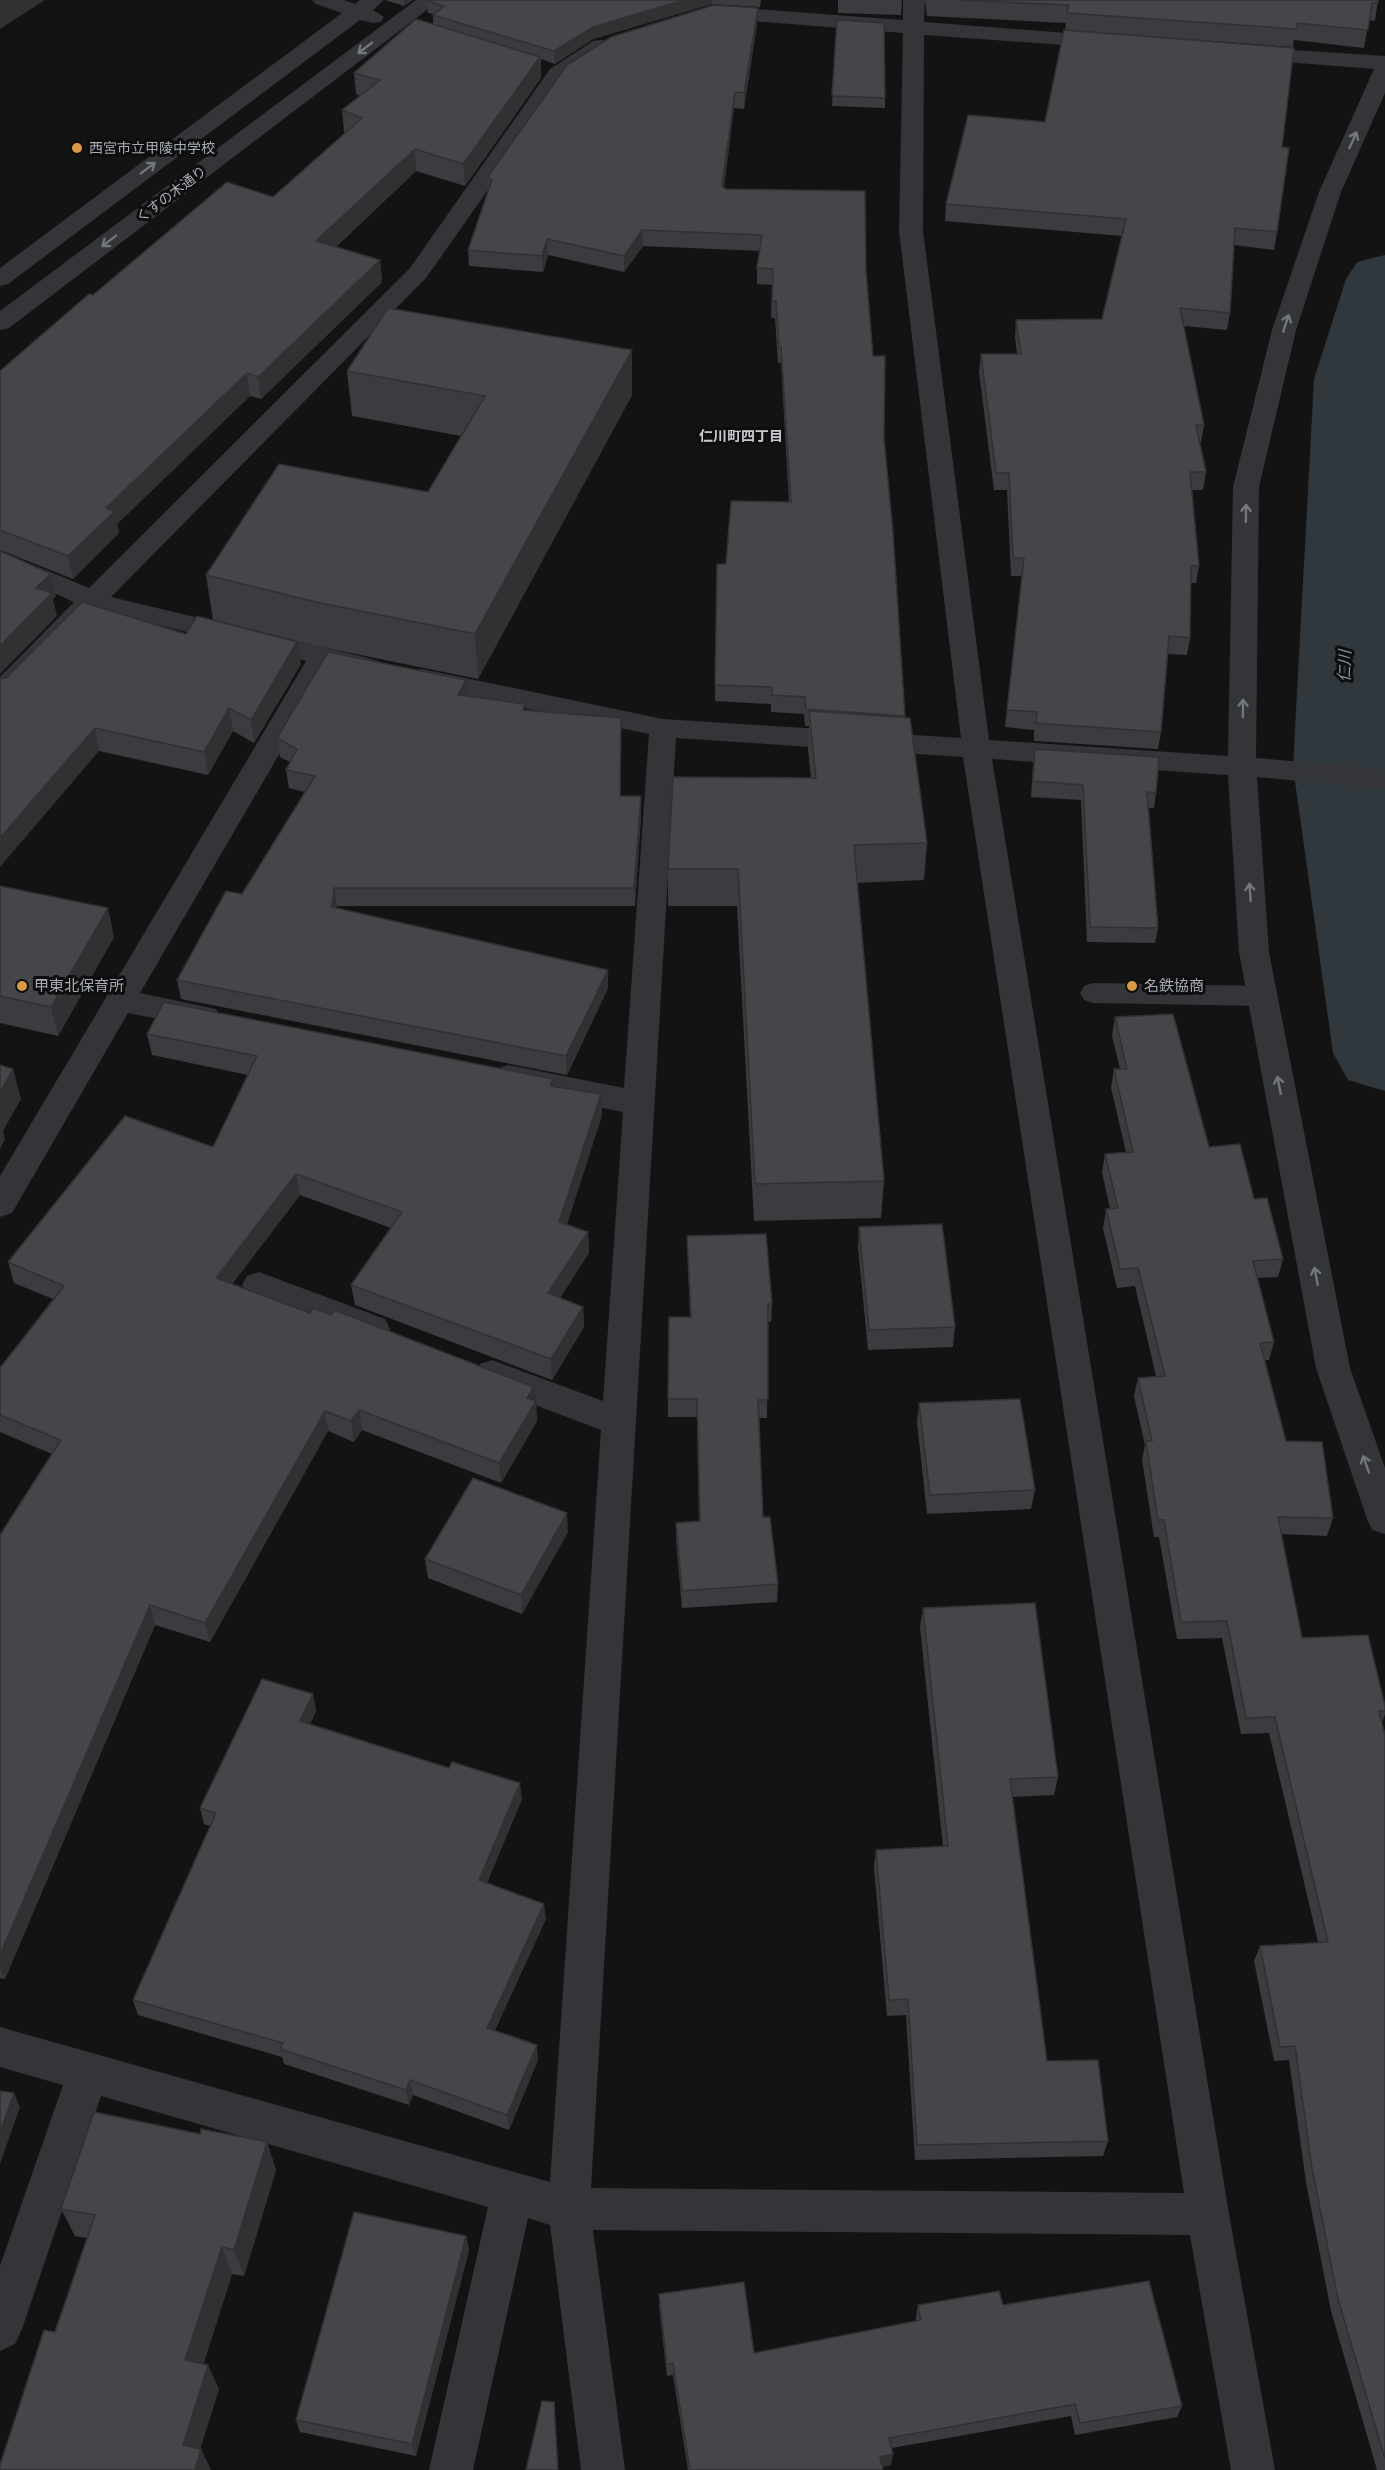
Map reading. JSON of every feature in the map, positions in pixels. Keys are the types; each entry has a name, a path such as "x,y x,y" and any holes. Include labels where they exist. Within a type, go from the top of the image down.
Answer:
{"street":[{"path":"323,0 365,6 395,26 417,32"},
{"name":"くすの木通り","path":"0,323 429,0"},
{"path":"914,0 911,231 976,748 1208,2214 1253,2470"},
{"path":"0,279 365,6"},
{"path":"691,19 713,12 1126,44"},
{"path":"0,693 418,273 547,71 602,46 624,39"},
{"path":"1232,52 1385,63"},
{"path":"1385,68 1330,192 1305,266 1284,330 1246,487 1242,766 1254,952 1262,996 1333,1368 1385,1520"},
{"path":"0,559 94,601 321,658 663,728 1242,766 1385,779"},
{"path":"0,1204 321,658"},
{"path":"603,2470 569,2209 663,728"},
{"path":"120,1000 236,1023"},
{"path":"478,1071 639,1102"},
{"path":"259,1285 401,1339"},
{"path":"466,1364 619,1422"},
{"path":"0,2047 569,2209 1208,2214"},
{"path":"0,2329 88,2072"},
{"path":"451,2470 513,2192"}],"lane":[{"path":"1093,993 1262,996"}],"building":[{"path":"428,0 684,0 593,27 554,51 433,15 444,6"},
{"path":"959,0 1378,0 1378,3 1372,3 1368,30 1297,23 1296,29 1067,13 1069,5"},
{"path":"714,5 758,8 744,93 735,92 722,186 726,189 865,191 866,270 873,356 885,356 884,438 893,532 905,716 806,709 805,697 772,695 772,687 715,685 717,564 726,564 731,501 791,502 781,347 779,347 776,301 772,301 773,269 757,268 762,235 642,230 624,256 547,239 542,256 468,250 492,180 487,178 567,65 611,37"},
{"path":"416,19 540,57 463,164 415,149 316,241 380,260 258,377 247,373 106,508 115,511 68,556 0,530 0,371 89,294 93,295 227,182 273,197 362,118 342,110 380,80 354,73"},
{"path":"837,20 884,23 885,98 832,96"},
{"path":"1064,30 1294,48 1282,147 1289,148 1277,232 1235,228 1230,313 1180,308 1204,425 1196,425 1206,472 1190,472 1199,566 1191,566 1190,638 1169,636 1161,732 1036,723 1037,712 1007,710 1024,558 1013,558 1009,473 996,473 981,354 1021,354 1016,320 1102,319 1126,219 946,204 968,115 1045,122"},
{"path":"388,308 632,350 475,634 316,602 206,575 279,464 428,492 485,396 347,371"},
{"path":"0,551 51,574 36,588 52,593 0,646"},
{"path":"82,602 186,634 197,616 297,642 251,720 229,708 204,752 95,728 0,838 0,679 6,678"},
{"path":"328,652 466,680 458,695 525,704 523,710 621,718 620,796 641,796 634,888 334,888 332,907 608,970 566,1056 177,980 226,891 242,894 315,776 286,770 297,749 277,738"},
{"path":"809,711 910,718 927,843 854,845 884,1181 755,1184 738,869 668,869 673,777 816,778"},
{"path":"1035,749 1159,757 1156,793 1147,792 1158,928 1090,927 1083,785 1033,781"},
{"path":"0,886 108,908 51,1007 0,996"},
{"path":"164,1002 553,1079 550,1086 601,1094 559,1222 588,1232 548,1293 583,1307 551,1359 351,1285 402,1212 296,1174 216,1278 310,1313 313,1308 331,1315 334,1310 534,1387 527,1398 536,1401 499,1463 359,1410 351,1421 325,1411 205,1623 150,1605 0,1955 0,1535 61,1440 0,1415 0,1368 64,1286 8,1262 125,1116 213,1147 257,1056 147,1034"},
{"path":"1173,1014 1209,1147 1240,1144 1254,1199 1267,1198 1283,1259 1253,1261 1274,1342 1260,1343 1286,1441 1322,1442 1333,1518 1278,1517 1302,1638 1368,1635 1385,1706 1385,1711 1379,1711 1385,1735 1385,2459 1338,2299 1312,2168 1295,2046 1280,2047 1260,1946 1328,1942 1275,1717 1246,1718 1227,1621 1181,1622 1164,1520 1158,1520 1146,1441 1152,1441 1138,1378 1165,1376 1138,1268 1120,1269 1106,1209 1118,1208 1105,1154 1133,1152 1114,1069 1127,1069 1115,1017"},
{"path":"0,1065 13,1069 0,1092"},
{"path":"942,1224 955,1327 869,1330 859,1227"},
{"path":"766,1234 772,1304 768,1304 768,1400 758,1400 763,1517 770,1517 778,1584 682,1591 676,1523 700,1521 697,1399 668,1399 669,1317 691,1317 687,1236"},
{"path":"1020,1399 1035,1490 930,1495 919,1403"},
{"path":"473,1478 567,1513 521,1595 425,1559"},
{"path":"1035,1603 1058,1777 1010,1779 1047,2061 1098,2060 1108,2141 917,2145 908,1999 889,2000 876,1850 948,1846 923,1608"},
{"path":"262,1679 313,1694 300,1721 449,1768 452,1762 520,1783 479,1880 544,1904 487,2028 537,2045 507,2115 410,2080 406,2090 280,2049 283,2043 133,2000 216,1813 200,1808"},
{"path":"0,2091 14,2093 0,2132"},
{"path":"94,2112 200,2134 201,2129 267,2142 234,2250 222,2247 185,2360 208,2365 183,2445 201,2449 195,2470 0,2470 44,2330 55,2332 95,2215 61,2209"},
{"path":"354,2212 466,2236 412,2444 296,2420"},
{"path":"1149,2281 1182,2406 1080,2423 1075,2404 889,2438 893,2454 880,2457 883,2470 690,2470 673,2363 667,2364 659,2294 744,2282 754,2353 921,2320 918,2305 999,2291 1003,2305"},
{"path":"542,2401 554,2402 558,2470 526,2470"}],"waterway":[{"name":"仁川","path":"1385,279 1355,379 1340,767 1385,1053"}],"place":[{"name":"西宮市立甲陵中学校","path":"77,148"},
{"name":"甲東北保育所","path":"22,986"},
{"name":"名鉄協商","path":"1132,986"}],"district":[{"name":"仁川町四丁目","path":"741,436"}]}
